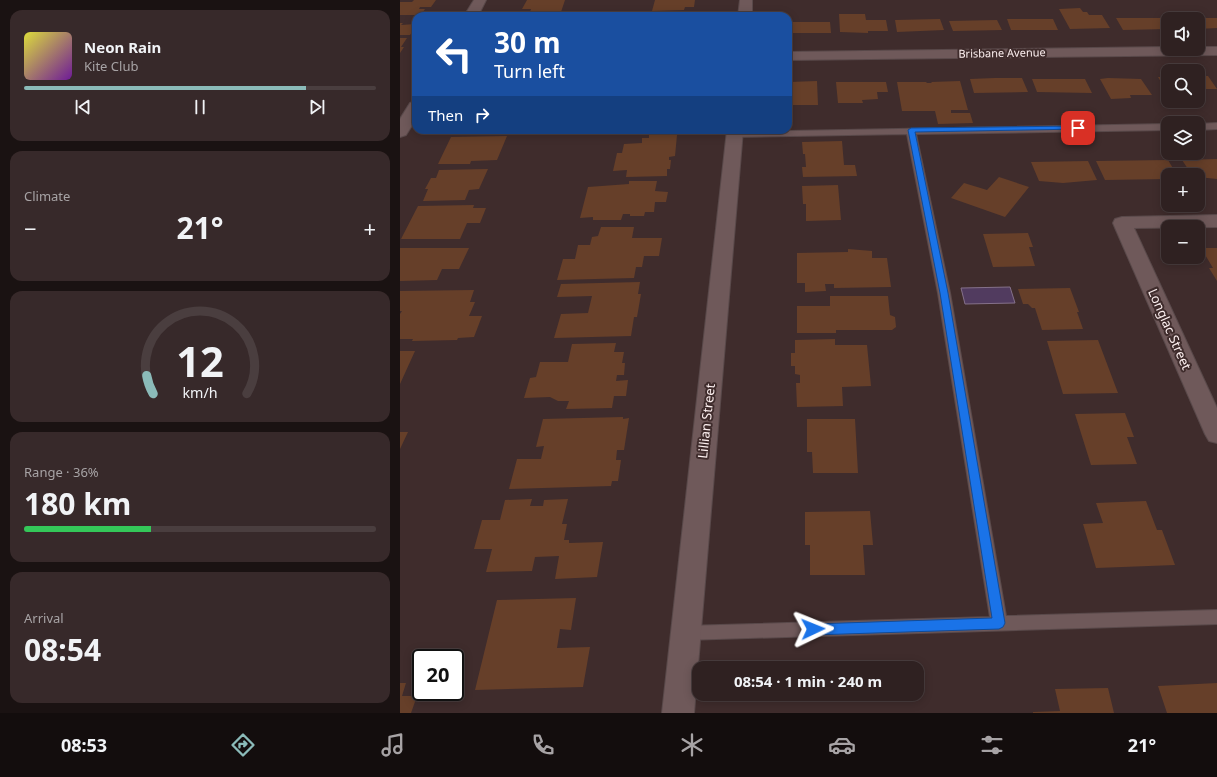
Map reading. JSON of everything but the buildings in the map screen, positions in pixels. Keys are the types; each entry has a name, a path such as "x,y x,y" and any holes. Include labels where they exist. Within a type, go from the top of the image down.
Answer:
{"street":[{"path":"473,12 480,0"},
{"path":"745,12 746,0"},
{"name":"Brisbane Avenue","path":"792,56 1217,51"},
{"path":"400,132 412,112"},
{"name":"Lillian Street","path":"678,713 735,134"},
{"name":"Longlac Street","path":"1217,221 1122,223 1217,434"}],"lane":[{"path":"1205,127 1217,126"},
{"path":"792,131 1161,127"},
{"path":"911,130 944,293 999,623"},
{"path":"685,633 1217,617"}],"shaded area":[{"path":"1010,287 1015,303 965,304 961,288"}],"route":[{"path":"813,629 999,623 944,293 911,130 1078,128"}]}
